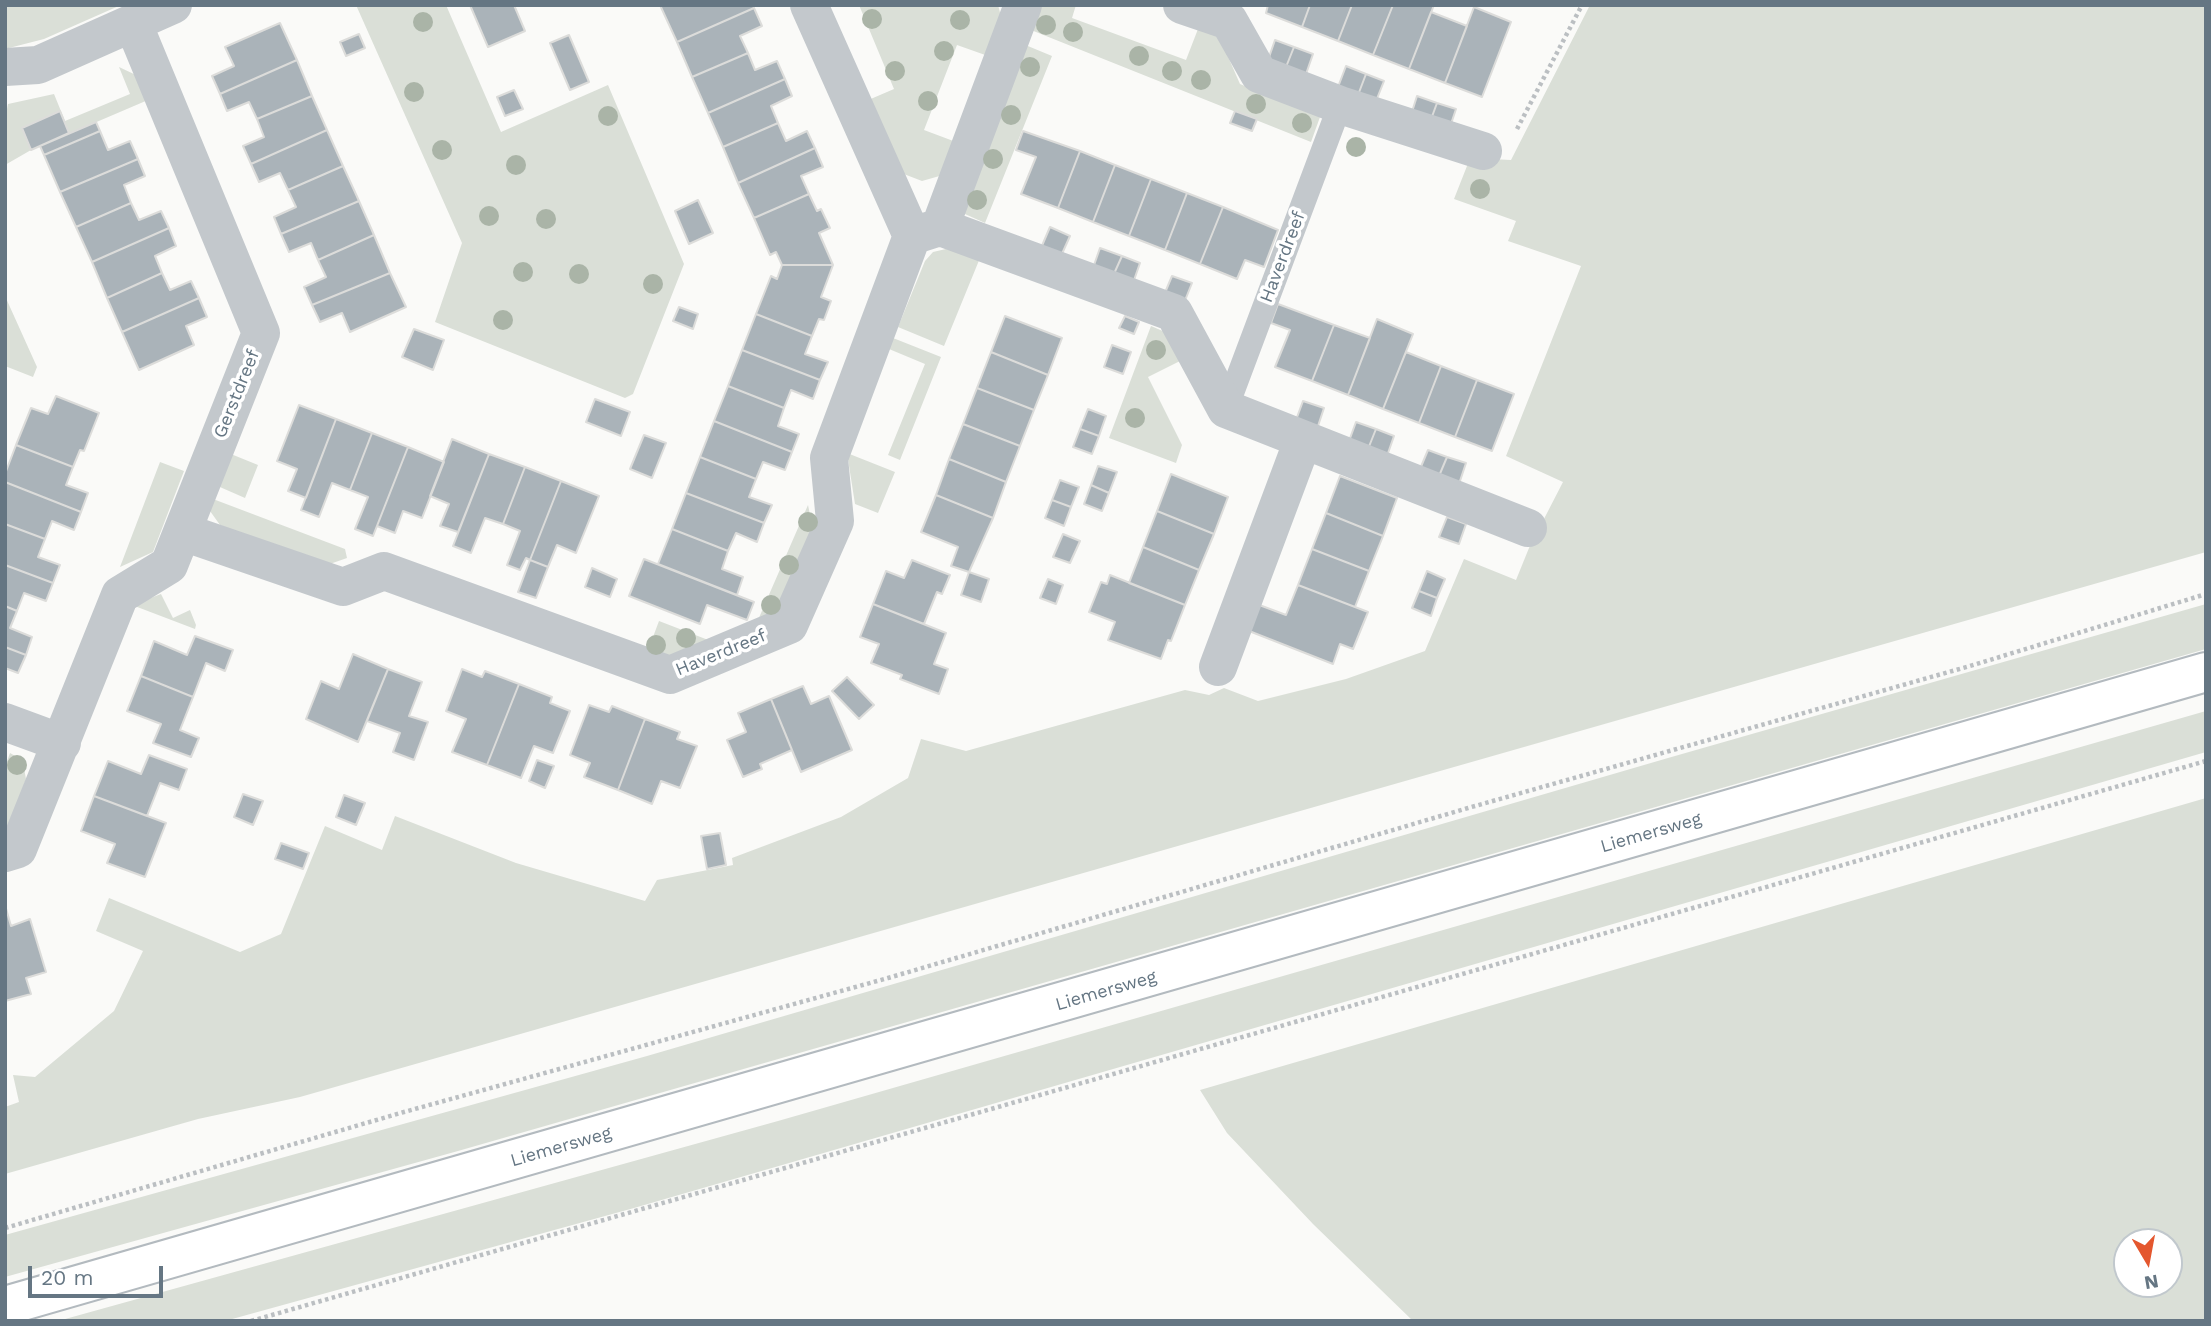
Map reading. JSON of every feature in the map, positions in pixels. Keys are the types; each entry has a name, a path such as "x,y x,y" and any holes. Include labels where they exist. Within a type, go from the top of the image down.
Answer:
{"main road":[{"name":"Liemersweg","path":"5,1306 2206,673"}],"street":[{"path":"5,68 37,65 173,5"},
{"path":"809,5 926,231 1174,313 1226,409 1528,528"},
{"name":"Haverdreef","path":"183,532 343,587 384,571 670,675 789,625 835,521 829,458 1023,5"},
{"path":"1182,5 1229,21 1259,74 1482,151"},
{"name":"Gerstdreef","path":"5,853 19,849 120,595 169,565 261,333 133,23"},
{"path":"1218,667 1303,440"},
{"path":"5,722 62,743"}],"lane":[{"name":"Haverdreef","path":"1226,409 1340,104"}],"path":[{"path":"1482,151 1505,154 1582,5"},
{"path":"5,1228 404,1112 888,978 1468,808 1957,669 2206,594"},
{"path":"251,1321 2206,761"}],"shaded area":[{"path":"5,5 121,5 44,39 5,49"},
{"path":"356,5 446,5 501,132 608,85 684,264 633,394 625,398 435,322 462,243"},
{"path":"859,5 998,5 1002,20 988,56 957,45 924,130 956,142 943,175 922,181 896,171 866,101 894,89"},
{"path":"1041,5 1076,5 1072,18 1186,60 1198,29 1219,36 1240,84 1320,117 1311,142 1031,30"},
{"path":"1590,5 2206,5 2206,552 300,1097 198,1119 5,1174 5,1107 19,1102 13,1075 35,1077 114,1011 143,951 96,931 109,898 240,952 281,934 325,826 382,850 395,816 516,863 645,901 657,880 733,865 732,858 841,817 908,778 921,739 966,751 1185,690 1209,695 1224,688 1258,701 1346,679 1425,651 1464,559 1516,580 1529,548 1563,482 1506,456 1581,266 1508,241 1516,221 1454,199 1472,158 1511,160"},
{"path":"1023,44 1052,56 985,223 956,210"},
{"path":"119,67 138,76 148,100 31,150 5,165 5,119 8,104 54,94 65,121 130,94"},
{"path":"946,249 980,258 944,346 898,327 925,261 933,252"},
{"path":"5,296 37,367 33,377 5,366"},
{"path":"1151,326 1165,332 1180,361 1148,377 1182,445 1176,463 1109,438"},
{"path":"893,338 941,357 900,460 888,455 925,364 889,349"},
{"path":"226,452 258,465 245,498 213,484"},
{"path":"847,453 895,472 878,513 855,504"},
{"path":"160,462 184,471 153,552 120,567"},
{"path":"213,499 345,549 347,558 327,565 220,525 210,511"},
{"path":"808,505 813,529 776,615 758,620"},
{"path":"161,594 173,618 190,610 195,629 132,605"},
{"path":"2206,604 2206,649 458,1151 5,1277 5,1235 647,1056"},
{"path":"659,621 716,643 664,659 647,653"},
{"path":"2206,711 2206,752 634,1208 225,1321 58,1321 778,1121"},
{"path":"10,753 17,757 24,768 26,779 10,826 5,829 5,767"},
{"path":"2206,798 2206,1321 1413,1321 1313,1224 1227,1133 1200,1090"}],"building":[{"path":"470,5 514,5 525,31 488,47"},
{"path":"660,5 753,5 754,8 677,42"},
{"path":"1268,5 1310,5 1302,27 1266,13"},
{"path":"1310,5 1352,5 1338,41 1302,27"},
{"path":"1352,5 1393,5 1373,55 1338,41"},
{"path":"1393,5 1434,5 1409,69 1373,55"},
{"path":"1474,7 1511,22 1482,97 1445,83"},
{"path":"754,8 762,26 740,36 748,53 692,77 677,42"},
{"path":"1431,12 1467,26 1445,83 1409,69"},
{"path":"280,23 297,60 220,94 212,76 234,66 225,47"},
{"path":"359,34 365,48 346,56 340,42"},
{"path":"569,35 589,82 570,90 550,43"},
{"path":"1275,40 1294,47 1286,67 1268,60"},
{"path":"1294,47 1313,54 1306,74 1286,67"},
{"path":"748,53 755,70 777,61 785,79 708,113 692,77"},
{"path":"297,60 312,96 257,119 249,102 227,111 220,94"},
{"path":"1346,66 1366,74 1358,95 1338,87"},
{"path":"1366,74 1384,81 1376,101 1358,95"},
{"path":"785,79 792,96 771,106 778,123 723,147 708,113"},
{"path":"514,90 523,109 505,116 497,97"},
{"path":"312,96 327,130 251,164 243,146 264,137 257,119"},
{"path":"1417,96 1437,103 1430,122 1411,115"},
{"path":"1437,103 1456,109 1449,130 1430,122"},
{"path":"60,111 69,133 31,150 22,128"},
{"path":"1235,111 1257,119 1252,131 1230,123"},
{"path":"96,122 100,131 44,155 40,146"},
{"path":"778,123 786,141 807,131 815,148 738,183 723,147"},
{"path":"327,130 343,166 288,190 280,173 259,182 251,164"},
{"path":"100,131 108,150 130,141 138,159 60,192 44,155"},
{"path":"1023,131 1080,151 1058,208 1021,194 1036,157 1016,150"},
{"path":"815,148 823,167 801,176 809,194 754,218 738,183"},
{"path":"1080,151 1115,165 1093,222 1058,208"},
{"path":"138,159 145,176 124,185 131,203 76,227 60,192"},
{"path":"1115,165 1151,179 1129,236 1093,222"},
{"path":"343,166 359,201 281,234 274,217 296,207 288,190"},
{"path":"1151,179 1187,193 1165,250 1129,236"},
{"path":"1187,193 1223,207 1200,264 1165,250"},
{"path":"809,194 817,211 821,209 830,228 819,233 833,265 782,265 776,252 770,255 754,218"},
{"path":"698,200 713,233 689,244 675,211"},
{"path":"359,201 374,235 318,260 311,243 289,252 281,234"},
{"path":"131,203 139,220 161,211 169,228 92,262 76,227"},
{"path":"1223,207 1278,230 1264,267 1245,260 1237,279 1200,264"},
{"path":"1050,227 1070,236 1061,256 1041,248"},
{"path":"169,228 176,246 155,256 162,273 107,298 92,262"},
{"path":"374,235 390,273 312,305 304,287 326,277 318,260"},
{"path":"1100,248 1122,256 1113,276 1093,268"},
{"path":"1122,256 1140,263 1133,283 1113,276"},
{"path":"782,265 833,265 821,297 831,301 824,320 819,319 812,336 756,314 771,276 777,279"},
{"path":"162,273 170,290 191,281 199,298 122,332 107,298"},
{"path":"390,273 406,307 350,332 342,313 320,322 312,305"},
{"path":"1172,276 1192,283 1184,303 1164,295"},
{"path":"199,298 207,317 186,326 194,345 139,370 122,332"},
{"path":"1278,304 1334,325 1312,381 1275,367 1290,330 1271,323"},
{"path":"679,307 698,314 693,329 673,321"},
{"path":"756,314 812,336 805,354 828,362 820,380 742,350"},
{"path":"1005,316 1062,338 1048,375 991,352"},
{"path":"1125,316 1139,322 1134,334 1119,328"},
{"path":"1377,319 1413,334 1383,409 1348,395"},
{"path":"1334,325 1370,338 1348,395 1312,381"},
{"path":"414,329 444,340 433,370 402,357"},
{"path":"1112,345 1131,352 1123,374 1104,367"},
{"path":"742,350 820,380 813,399 791,390 784,408 728,386"},
{"path":"991,352 1048,375 1034,410 977,388"},
{"path":"1406,352 1441,366 1419,423 1383,409"},
{"path":"1441,366 1477,380 1455,437 1419,423"},
{"path":"1477,380 1514,394 1492,451 1455,437"},
{"path":"728,386 784,408 778,426 799,434 792,452 714,421"},
{"path":"977,388 1034,410 1020,446 963,424"},
{"path":"56,396 99,413 84,451 80,450 73,467 16,445 31,408 48,414"},
{"path":"595,399 630,412 621,436 586,422"},
{"path":"1303,401 1324,408 1317,429 1296,420"},
{"path":"299,405 336,419 306,498 288,491 297,469 277,461"},
{"path":"1088,409 1106,416 1099,436 1080,429"},
{"path":"336,419 372,433 350,490 332,483 319,517 301,510"},
{"path":"714,421 792,452 785,470 763,462 756,479 700,457"},
{"path":"1356,422 1376,429 1368,449 1349,441"},
{"path":"963,424 1020,446 1006,482 949,459"},
{"path":"1080,429 1099,436 1092,454 1073,447"},
{"path":"1376,429 1394,436 1387,456 1368,449"},
{"path":"372,433 408,447 373,536 355,529 368,497 350,490"},
{"path":"644,435 666,443 652,478 630,469"},
{"path":"452,439 489,454 458,532 440,526 449,504 430,496"},
{"path":"16,445 73,467 66,485 88,493 81,512 5,482 5,474"},
{"path":"408,447 444,462 422,518 403,511 395,533 377,526"},
{"path":"1428,450 1447,457 1439,476 1420,469"},
{"path":"489,454 525,467 503,524 485,518 471,553 453,546"},
{"path":"700,457 756,479 749,497 772,505 764,523 686,493"},
{"path":"1447,457 1466,463 1459,484 1439,476"},
{"path":"949,459 1006,482 993,518 936,495"},
{"path":"1098,466 1117,472 1109,493 1091,485"},
{"path":"525,467 561,481 530,560 526,558 520,570 507,565 520,531 503,524"},
{"path":"1171,474 1228,497 1214,534 1157,511"},
{"path":"1340,476 1397,498 1383,536 1326,513"},
{"path":"1060,480 1079,487 1071,507 1052,500"},
{"path":"561,481 599,496 576,553 557,545 548,567 530,560"},
{"path":"5,482 81,512 74,530 52,521 45,539 5,524"},
{"path":"1091,485 1109,493 1102,511 1084,504"},
{"path":"686,493 764,523 757,542 736,533 728,551 672,529"},
{"path":"936,495 993,518 969,572 951,566 958,547 921,532"},
{"path":"1052,500 1071,507 1064,526 1045,518"},
{"path":"1157,511 1214,534 1199,570 1143,547"},
{"path":"1326,513 1383,536 1369,571 1312,549"},
{"path":"1447,517 1466,524 1459,544 1439,537"},
{"path":"5,524 45,539 38,557 60,565 53,583 5,565"},
{"path":"672,529 728,551 722,569 743,577 737,595 658,564"},
{"path":"1063,534 1080,541 1070,563 1053,557"},
{"path":"1143,547 1199,570 1185,605 1129,583"},
{"path":"1312,549 1369,571 1355,607 1298,585"},
{"path":"644,559 754,602 747,620 707,605 700,624 629,596"},
{"path":"530,560 548,567 536,598 518,592"},
{"path":"912,560 950,575 942,594 937,592 924,624 873,604 886,571 904,578"},
{"path":"5,565 53,583 46,601 24,593 17,611 5,606"},
{"path":"592,568 617,579 610,597 585,587"},
{"path":"1427,571 1445,579 1437,598 1419,591"},
{"path":"969,572 989,579 981,602 961,595"},
{"path":"1110,575 1185,605 1161,659 1108,640 1115,622 1089,612 1101,582 1107,584"},
{"path":"1048,579 1063,585 1056,604 1040,598"},
{"path":"1298,585 1368,612 1353,649 1340,644 1333,664 1244,629 1254,603 1286,615"},
{"path":"1419,591 1437,598 1431,616 1412,608"},
{"path":"873,604 946,633 934,664 948,669 939,694 900,679 902,675 871,663 879,644 860,637"},
{"path":"5,606 17,611 10,628 32,637 26,655 5,647"},
{"path":"195,636 233,650 225,671 206,663 193,697 141,676 154,641 187,655"},
{"path":"5,647 26,655 18,673 5,668"},
{"path":"353,654 388,669 358,742 306,719 321,681 339,689"},
{"path":"388,669 422,682 409,716 428,722 414,760 393,752 400,733 367,721"},
{"path":"462,669 482,677 485,671 519,684 487,765 452,752 466,719 446,711"},
{"path":"141,676 193,697 180,730 199,738 191,757 153,743 161,724 127,711"},
{"path":"847,677 874,705 859,719 832,691"},
{"path":"519,684 552,697 550,703 570,711 553,753 534,746 521,778 487,765"},
{"path":"803,686 811,704 829,696 852,750 801,772 771,699"},
{"path":"771,699 792,750 760,764 762,769 743,777 727,740 746,732 738,713"},
{"path":"589,705 609,712 612,706 645,719 618,790 584,777 590,763 570,755"},
{"path":"645,719 680,732 677,739 697,746 680,788 661,781 652,804 618,790"},
{"path":"149,755 187,769 179,790 160,783 147,816 94,796 108,761 141,774"},
{"path":"537,760 554,766 545,788 529,781"},
{"path":"243,794 263,801 253,825 234,817"},
{"path":"344,795 365,803 356,825 336,817"},
{"path":"94,796 166,823 145,877 107,863 115,844 81,831"},
{"path":"720,833 726,865 707,869 701,836"},
{"path":"281,843 309,853 303,869 275,859"},
{"path":"5,905 11,926 30,919 46,972 26,978 31,994 5,1001"}]}
